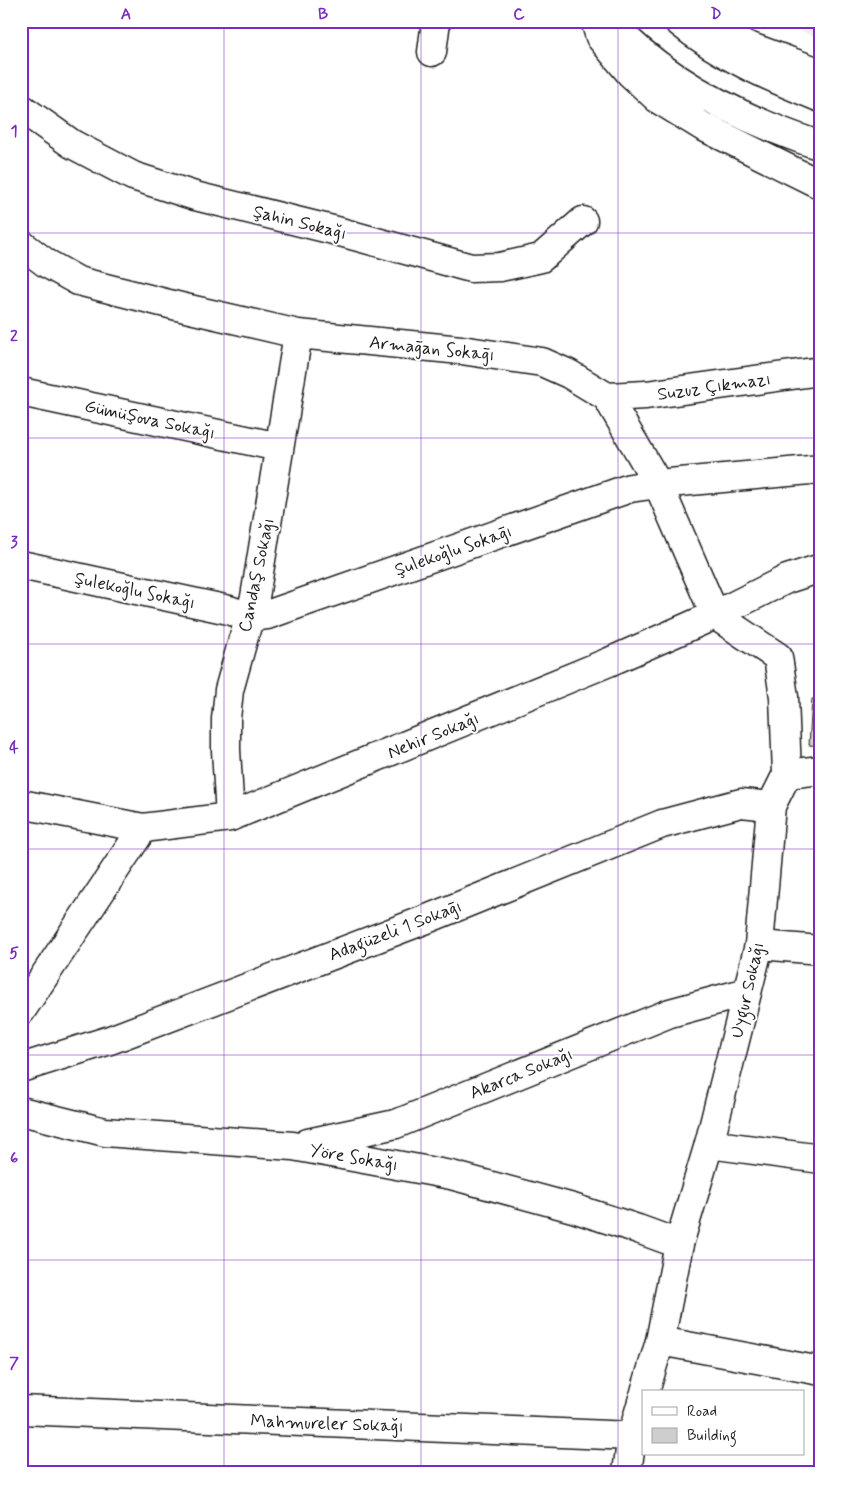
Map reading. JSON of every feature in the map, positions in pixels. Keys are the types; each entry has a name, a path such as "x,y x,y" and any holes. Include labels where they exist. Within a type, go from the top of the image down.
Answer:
{"street":[{"path":"432,52 436,21"},
{"path":"595,21 600,37 631,74 658,99 702,126 821,185"},
{"path":"608,21 663,69 707,96 770,127 821,146"},
{"path":"682,25 730,39 816,70"},
{"path":"682,25 761,73 821,98"},
{"name":"Şahin Sokağı","path":"21,108 72,144 133,176 195,196 333,230 471,268 500,268 541,258 583,221"},
{"name":"Armaḡan Sokaḡı","path":"21,244 46,263 78,281 182,307 298,334 462,350 542,362 569,374 607,397 658,484 715,615"},
{"name":"Candaş Sokağı","path":"230,817 226,750 229,690 255,598 298,334"},
{"name":"Suzuz Çıkmazı","path":"607,397 646,395 821,371"},
{"name":"Gümüşova Sokağı","path":"21,392 279,447"},
{"name":"Şulekoğlu Sokaḡı","path":"249,617 268,615 630,488 821,469"},
{"name":"Şulekoğlu Sokağı","path":"21,565 229,610 249,617"},
{"name":"Nehir Sokağı","path":"21,804 143,828 230,817 574,676 715,615 787,579 821,568"},
{"name":"Uygur Sokağı","path":"646,1390 660,1341 679,1244 709,1144 759,944 771,806 787,774 784,696 778,657 715,615"},
{"path":"787,774 821,770"},
{"name":"Adagüzeli 1 Sokaḡı","path":"21,1068 110,1040 417,922 662,824 741,803 771,806"},
{"path":"21,1011 143,828"},
{"path":"759,944 821,950"},
{"name":"Akarca Sokağı","path":"293,1146 396,1124 670,1013 747,992"},
{"name":"Yöre Sokağı","path":"21,1111 106,1132 293,1146 451,1174 573,1208 679,1244"},
{"path":"709,1144 821,1159"},
{"path":"660,1341 821,1371"},
{"path":"627,1472 632,1436 642,1401"},
{"name":"Mahmureler Sokağı","path":"21,1410 632,1436"}],"shaded area":[{"path":"780,21 821,21 821,40"}],"building":[{"path":"812,699 821,699 821,746 809,745"}]}
